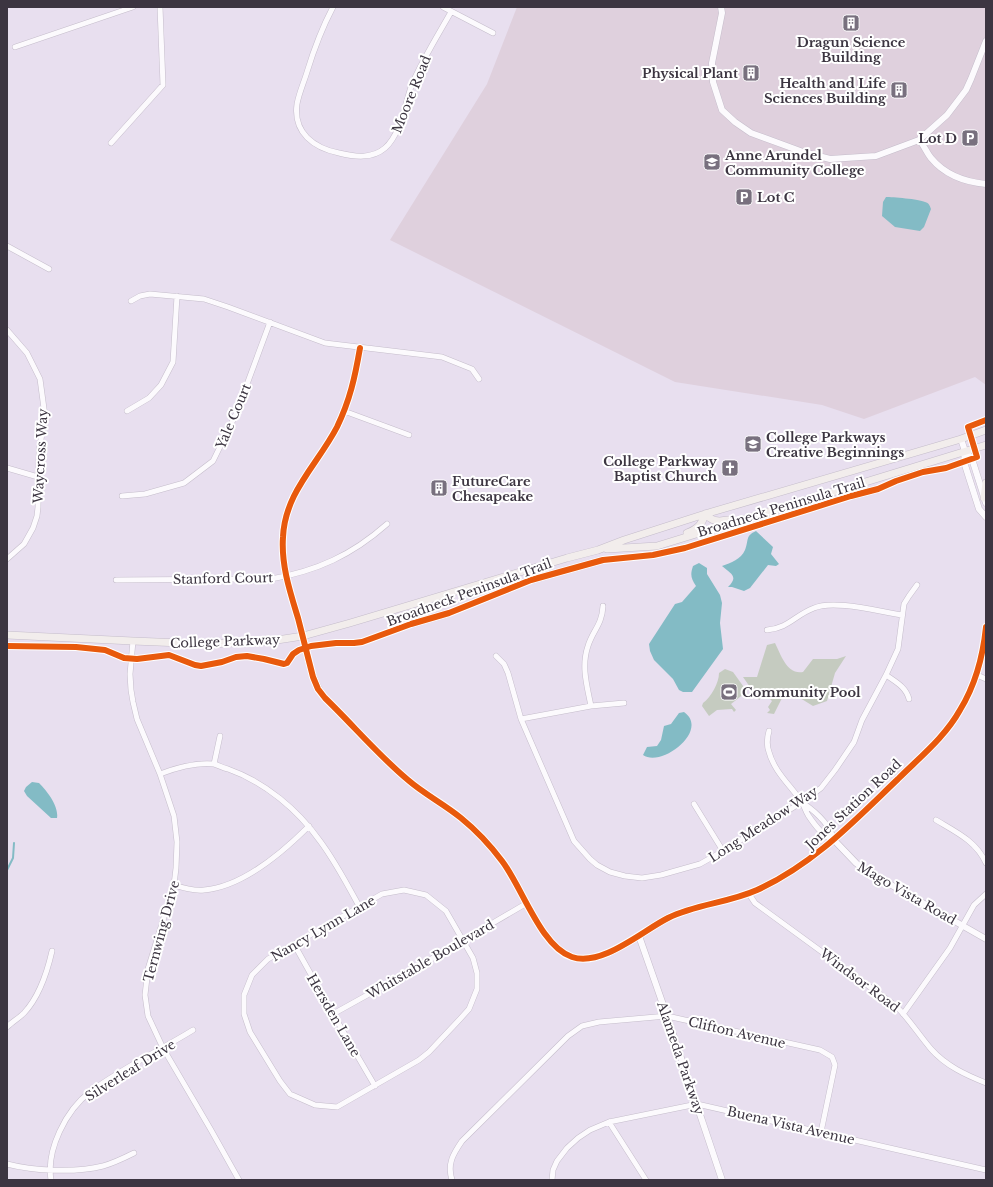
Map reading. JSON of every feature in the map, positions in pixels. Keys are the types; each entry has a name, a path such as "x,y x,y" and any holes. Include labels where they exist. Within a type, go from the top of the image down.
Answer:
{"main road":[{"name":"College Parkway","path":"7,635 206,644 260,642 303,636 350,624 598,550 705,514 961,439 986,430"},
{"name":"College Parkway","path":"598,550 657,546 986,445"},
{"path":"985,500 986,483"},
{"path":"705,514 711,520 718,522 750,517"},
{"path":"657,546 694,530 703,522 705,514"}],"street":[{"path":"15,47 133,7"},
{"path":"111,143 163,85 160,7"},
{"name":"Moore Road","path":"333,7 315,45 297,103 297,118 309,141 315,145 332,152 362,157 375,154 385,148 395,135 412,85 424,59 451,12"},
{"path":"443,7 493,33"},
{"path":"721,7 722,13 712,63 712,82 722,110 735,122 751,133 803,152 830,159 876,156 919,140 947,115 966,90 986,41"},
{"path":"919,140 929,156 948,174 966,180 986,184"},
{"path":"7,246 49,269"},
{"path":"131,301 140,296 150,294 204,299 325,343 442,357 472,368 479,379"},
{"path":"126,411 149,398 161,385 173,362 177,296"},
{"name":"Yale Court","path":"122,496 145,494 184,483 213,461 220,450 236,414 270,322"},
{"name":"Waycross Way","path":"7,559 24,544 33,528 38,506 39,451 45,416 40,379 27,353 8,333"},
{"path":"303,636 286,576 282,537 288,510 299,485 327,443 344,411 354,383 360,348"},
{"path":"344,411 409,435"},
{"path":"961,439 965,451 972,459 985,500"},
{"path":"965,451 964,462 979,509 986,517"},
{"path":"7,468 38,476"},
{"name":"Stanford Court","path":"116,580 271,579 286,576 305,572 338,559 371,538 387,524"},
{"name":"Long Meadow Way","path":"496,656 504,664 508,673 522,719 574,841 584,853 597,864 618,874 642,878 661,875 700,864 802,802 821,788 839,765 854,742 862,720 886,675 898,649 904,604 908,596 917,585"},
{"path":"767,630 778,629 788,624 799,615 815,607 827,605 840,605 902,615"},
{"path":"592,706 585,681 584,665 588,646 602,617 603,606"},
{"name":"Jones Station Road","path":"303,636 313,677 318,689 373,748 405,778 460,817 487,842 504,864 541,928 555,948 563,954 581,959 605,954 639,936 668,918 684,912 749,894 775,881 816,855 834,840 949,727 966,700 977,675 986,626"},
{"name":"Ternwing Drive","path":"132,641 130,674 133,702 137,719 160,774 174,816 176,836 176,868 174,885 148,969 145,995 148,1016 163,1048 239,1180"},
{"path":"886,675 904,687 908,692 909,699"},
{"path":"977,675 986,679"},
{"path":"522,719 592,706 624,703"},
{"path":"769,731 766,741 769,753 776,767 802,802 814,811 832,833 834,840"},
{"path":"214,764 220,736"},
{"path":"160,774 175,768 214,764 257,782 290,807 309,826 335,863 359,906"},
{"path":"694,804 723,851"},
{"path":"936,820 971,842 986,863"},
{"path":"174,885 187,889 203,890 224,886 265,864 287,848 309,826"},
{"name":"Mago Vista Road","path":"834,840 856,863 865,870 986,938"},
{"name":"Nancy Lynn Lane","path":"404,890 426,895 446,911 473,958 477,973 477,989 469,1009 429,1052 419,1060 337,1107 315,1105 290,1094 283,1085 250,1032 244,1014 244,995 252,975 268,959 359,906 382,894 404,890"},
{"name":"Windsor Road","path":"749,894 755,903 886,999 903,1014 943,1060 966,1075 986,1083"},
{"path":"903,1014 942,959 974,905 986,894"},
{"name":"Whitstable Boulevard","path":"333,1014 416,968 527,903"},
{"name":"Alameda Parkway","path":"639,936 722,1180"},
{"name":"Hersden Lane","path":"294,944 375,1086"},
{"path":"7,1027 24,1012 35,997 48,968 52,951"},
{"name":"Clifton Avenue","path":"452,1180 449,1172 450,1162 454,1152 462,1141 568,1036 582,1026 599,1022 667,1016 820,1050 832,1057 835,1065 822,1132"},
{"name":"Silverleaf Drive","path":"51,1180 49,1169 56,1140 61,1128 73,1109 89,1092 193,1030"},
{"name":"Buena Vista Avenue","path":"552,1180 553,1170 567,1148 590,1130 609,1122 697,1104 986,1170"},
{"path":"609,1122 646,1180"},
{"path":"7,1164 19,1167 49,1169 86,1169 116,1162 134,1153"}],"shaded area":[{"name":"Anne Arundel Community College","path":"517,7 986,7 986,385 975,377 864,419 822,405 675,382 390,240 487,84"},
{"path":"775,643 785,663 797,672 803,672 813,659 837,659 846,656 835,673 827,701 813,706 787,690 779,689 784,694 774,714 767,713 770,710 768,707 772,701 766,695 759,700 743,677 757,677 767,645"},
{"name":"Community Pool","path":"725,669 733,672 746,690 745,693 731,704 736,710 734,712 732,709 717,710 709,716 702,706 703,703 714,690 718,681 719,673"}],"water":[{"path":"886,197 912,199 927,203 931,209 924,227 920,231 895,227 882,216 883,202"},
{"path":"756,531 773,547 771,554 779,564 776,566 768,565 750,588 744,591 728,587 733,578 731,573 722,566 741,556 745,550 750,535"},
{"path":"699,563 707,568 707,574 720,595 722,603 720,623 723,649 692,692 683,692 679,690 673,679 654,660 649,644 675,604 682,602 696,586 691,574 693,566"},
{"path":"684,712 690,720 691,728 687,737 680,745 671,752 661,756 651,758 643,755 647,747 657,746 661,740 664,726 671,724 679,713"},
{"path":"32,782 39,783 49,794 56,809 57,818 51,818 27,796 24,791"}],"waterway":[{"path":"7,870 13,858 14,843"}],"cycle path":[{"path":"360,348 352,388 342,417 329,441 296,492 285,521 283,558 289,588 313,677 318,689 325,698 386,760 414,785 448,808 483,838 502,861 542,929 561,951 572,957 584,959 596,957 622,946 679,913 735,898 757,890 797,868 815,855 849,826 932,746 954,720 966,700 978,670 986,627"},
{"name":"Broadneck Peninsula Trail","path":"7,646 76,647 105,650 124,658 137,659 169,655 201,666 222,662 236,657 247,656 284,664 287,663 293,654 299,650 311,646 362,642 411,624 449,613 531,580 603,560 653,555 685,548 878,489 923,472 946,468 977,457 968,427 986,420"}],"place":[{"name":"Dragun Science Building","path":"851,23"},
{"name":"Physical Plant","path":"751,73"},
{"name":"Health and Life Sciences Building","path":"899,90"},
{"name":"Lot D","path":"970,138"},
{"name":"Anne Arundel Community College","path":"712,162"},
{"name":"Lot C","path":"744,197"},
{"name":"College Parkways Creative Beginnings","path":"753,444"},
{"name":"College Parkway Baptist Church","path":"730,468"},
{"name":"FutureCare Chesapeake","path":"439,488"},
{"name":"Community Pool","path":"729,692"}]}
